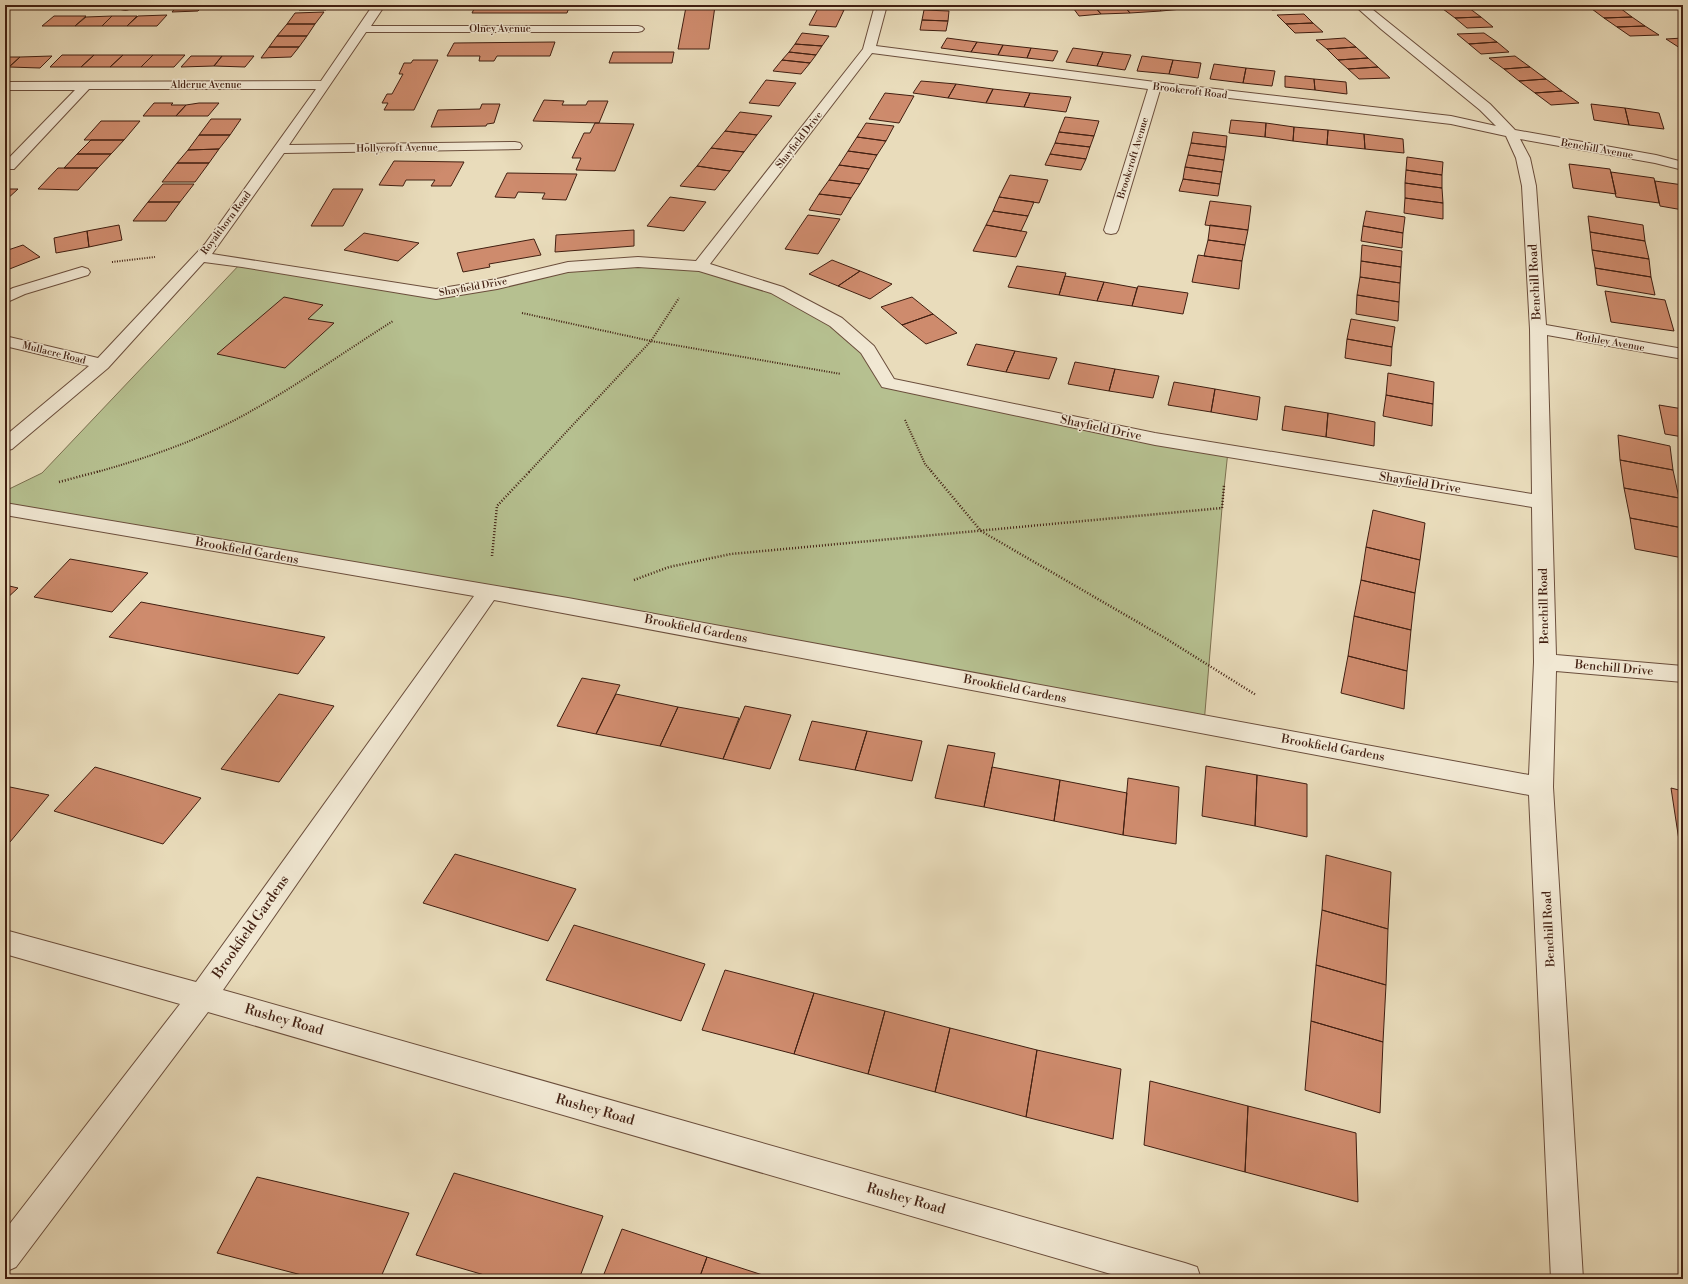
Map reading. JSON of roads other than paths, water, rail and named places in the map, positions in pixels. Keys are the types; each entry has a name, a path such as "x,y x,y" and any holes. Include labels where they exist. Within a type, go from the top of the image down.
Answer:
{"street":[{"name":"Royalthorn Road","path":"5,445 102,364 210,247 325,85 379,5"},
{"name":"Shayfield Drive","path":"700,266 869,50 881,5"},
{"name":"Benchill Road","path":"1360,5 1385,28 1484,108 1511,133 1523,158 1529,186 1538,329 1545,662 1541,787 1568,1279"},
{"name":"Olney Avenue","path":"363,29 638,29"},
{"name":"Brookcroft Road","path":"869,50 1337,108 1451,120 1511,133"},
{"path":"8,166 86,85"},
{"name":"Alderue Avenue","path":"5,86 325,85"},
{"name":"Brookcroft Avenue","path":"1111,230 1155,86"},
{"name":"Benchill Avenue","path":"1511,133 1656,159 1683,166"},
{"name":"Hollycroft Avenue","path":"279,149 515,146"},
{"path":"1656,159 1683,158"},
{"name":"Shayfield Drive","path":"200,257 242,262 436,294 496,284 568,267 638,262 700,266 777,290 836,322 868,350 888,382 1155,439 1541,502"},
{"path":"5,298 19,291 82,272"},
{"name":"Rothley Avenue","path":"1538,329 1683,354"},
{"name":"Mullacre Road","path":"5,341 102,364"},
{"name":"Brookfield Gardens","path":"5,509 576,607 1541,787"},
{"name":"Brookfield Gardens","path":"5,1256 202,997 488,593"},
{"name":"Benchill Drive","path":"1545,662 1683,674"},
{"name":"Rushey Road","path":"5,942 202,997 1184,1279"}]}
